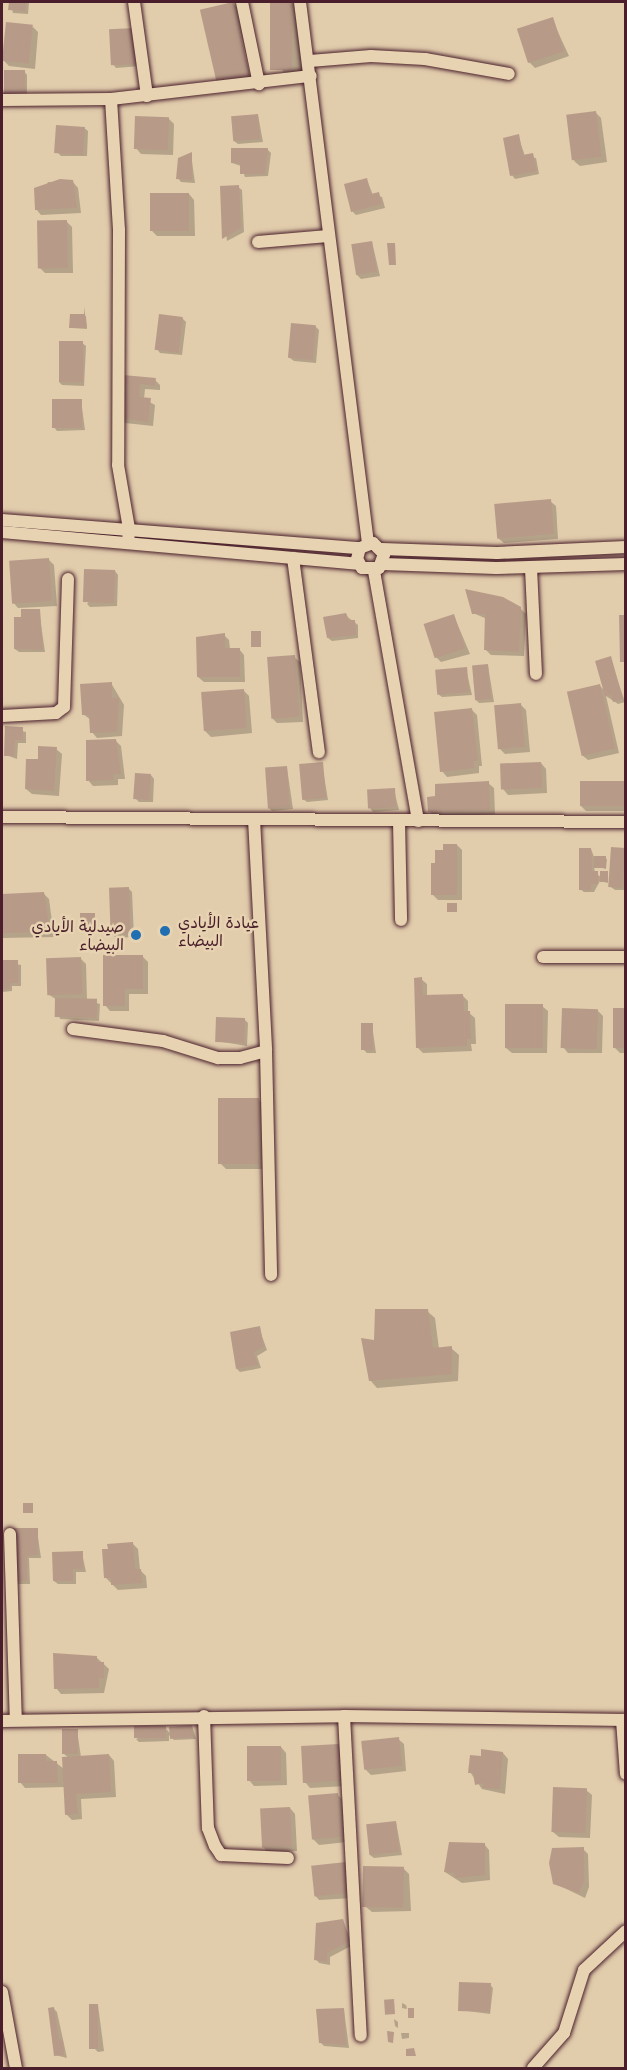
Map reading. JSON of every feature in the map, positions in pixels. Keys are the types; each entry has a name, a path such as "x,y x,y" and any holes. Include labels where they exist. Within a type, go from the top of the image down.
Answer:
{"street":[{"path":"134,2 147,96"},
{"path":"242,2 259,84"},
{"path":"300,2 310,60 364,545 358,564"},
{"path":"310,60 371,56 425,59 509,74"},
{"path":"2,100 111,99 259,84 311,76"},
{"path":"111,99 119,230 118,465 129,536"},
{"path":"258,242 328,236"},
{"path":"2,519 378,568 531,568 626,564"},
{"path":"2,532 364,545 382,549 568,551 626,547"},
{"path":"382,549 378,568 418,821"},
{"path":"568,551 570,567"},
{"path":"292,558 319,752"},
{"path":"531,568 536,674"},
{"path":"2,716 56,713 64,707 68,579"},
{"path":"2,817 626,822"},
{"path":"254,819 266,1051 271,1275"},
{"path":"399,821 401,920"},
{"path":"543,957 626,957"},
{"path":"73,1029 163,1041 218,1058 240,1058 266,1051"},
{"path":"10,1534 16,1720"},
{"path":"204,1716 208,1828 215,1846 221,1855 288,1858"},
{"path":"2,1721 204,1716 624,1720 626,1774"},
{"path":"344,1716 361,2036"},
{"path":"533,2068 564,2033 573,2013 584,1970 626,1931"},
{"path":"2,1992 16,2068"}],"building":[{"path":"9,2 26,2 25,11 8,10"},
{"path":"233,2 250,75 217,83 200,10"},
{"path":"270,2 292,2 292,70 270,70"},
{"path":"553,17 564,51 528,63 517,29"},
{"path":"6,22 33,25 29,64 2,61"},
{"path":"135,28 137,64 111,65 109,29"},
{"path":"4,70 25,70 25,94 4,94"},
{"path":"596,111 602,157 572,160 566,115"},
{"path":"258,114 260,139 233,141 231,116"},
{"path":"135,116 169,117 168,150 134,149"},
{"path":"56,125 85,127 83,155 54,153"},
{"path":"519,134 523,155 533,153 537,171 510,176 503,138"},
{"path":"231,148 268,148 265,174 240,174 240,163 231,163"},
{"path":"192,152 192,180 176,179 178,158"},
{"path":"367,178 371,194 379,192 382,204 351,212 344,184"},
{"path":"60,179 73,180 77,208 35,210 34,188"},
{"path":"239,185 241,228 222,239 220,186"},
{"path":"150,193 189,193 189,231 150,231"},
{"path":"67,220 68,268 38,269 37,221"},
{"path":"372,241 377,272 356,275 351,244"},
{"path":"387,243 395,243 396,265 389,265"},
{"path":"84,307 87,328 69,328 70,314 84,314"},
{"path":"159,314 183,317 178,353 155,350"},
{"path":"291,323 316,325 313,360 288,358"},
{"path":"59,341 83,341 83,382 59,382"},
{"path":"123,375 156,378 155,386 140,384 139,397 151,398 148,422 118,418"},
{"path":"52,399 82,399 82,428 52,428"},
{"path":"551,499 554,534 497,539 494,504"},
{"path":"49,558 52,601 12,604 9,561"},
{"path":"84,569 115,570 114,603 83,602"},
{"path":"465,589 503,597 521,607 519,652 484,650 485,614 472,614"},
{"path":"21,609 40,609 43,650 14,649 14,617 21,617"},
{"path":"346,613 349,620 355,620 356,635 327,638 323,617"},
{"path":"454,614 465,648 435,658 424,624"},
{"path":"619,615 626,615 626,662 620,662"},
{"path":"251,631 261,631 261,647 251,647"},
{"path":"225,633 225,648 240,648 240,677 197,677 196,637"},
{"path":"295,655 299,717 271,719 267,657"},
{"path":"611,656 623,699 613,702 611,695 605,696 595,661"},
{"path":"488,664 491,699 475,700 472,665"},
{"path":"467,667 469,692 437,695 435,670"},
{"path":"112,682 112,698 119,698 117,732 90,733 89,715 82,715 80,684"},
{"path":"600,684 615,748 582,756 567,692"},
{"path":"244,689 247,728 204,731 201,692"},
{"path":"521,703 525,747 498,749 494,705"},
{"path":"472,708 478,761 474,761 474,768 440,772 434,712"},
{"path":"5,726 23,727 23,740 15,740 14,756 4,756"},
{"path":"116,739 121,774 113,774 114,780 86,781 86,740"},
{"path":"38,746 57,747 54,791 25,789 26,759 38,759"},
{"path":"323,762 326,798 302,800 299,764"},
{"path":"541,762 542,788 501,789 500,763"},
{"path":"287,766 290,807 268,808 265,768"},
{"path":"135,773 151,774 149,800 133,799"},
{"path":"489,781 490,810 428,812 427,797 435,796 435,784"},
{"path":"580,781 626,781 626,806 580,806"},
{"path":"395,788 396,807 368,808 367,789"},
{"path":"443,844 457,844 457,895 431,895 431,863 435,863 435,850 443,850"},
{"path":"611,847 625,848 622,888 608,887"},
{"path":"579,848 591,848 592,871 598,871 598,884 591,884 591,890 579,890"},
{"path":"594,856 606,856 606,868 594,868"},
{"path":"600,871 608,871 608,882 600,882"},
{"path":"129,887 131,934 111,935 109,888"},
{"path":"44,892 50,932 2,933 2,894"},
{"path":"447,903 457,903 457,912 447,912"},
{"path":"80,913 95,913 95,925 80,925"},
{"path":"103,955 143,955 143,989 125,989 125,1006 103,1006"},
{"path":"81,957 82,994 47,995 46,958"},
{"path":"2,960 18,960 18,983 10,983 10,989 2,989"},
{"path":"422,977 423,995 463,994 464,1011 470,1011 471,1039 467,1039 467,1046 416,1048 414,978"},
{"path":"55,998 97,999 97,1018 55,1017"},
{"path":"505,1004 543,1004 543,1048 505,1048"},
{"path":"562,1008 598,1009 597,1049 561,1048"},
{"path":"613,1008 626,1008 626,1048 613,1048"},
{"path":"216,1017 245,1018 244,1043 215,1042"},
{"path":"361,1023 373,1023 373,1050 361,1050"},
{"path":"218,1098 259,1098 259,1164 218,1164"},
{"path":"375,1309 428,1309 433,1348 452,1346 452,1374 369,1381 361,1338 374,1340"},
{"path":"260,1326 264,1347 254,1352 258,1365 236,1369 230,1332"},
{"path":"23,1503 33,1503 33,1513 23,1513"},
{"path":"13,1528 38,1528 38,1555 27,1556 27,1581 13,1581"},
{"path":"133,1542 135,1569 141,1569 142,1583 111,1585 111,1578 104,1578 102,1549 108,1549 107,1544"},
{"path":"83,1551 83,1569 73,1569 73,1581 53,1581 52,1552"},
{"path":"53,1653 97,1656 97,1662 104,1662 104,1678 99,1678 99,1688 54,1689"},
{"path":"192,1725 193,1737 170,1739 169,1727"},
{"path":"134,1726 166,1726 166,1738 134,1738"},
{"path":"62,1729 78,1729 78,1754 62,1754"},
{"path":"399,1737 402,1766 364,1770 361,1741"},
{"path":"339,1744 341,1781 303,1783 301,1746"},
{"path":"247,1746 281,1746 281,1781 247,1781"},
{"path":"481,1749 503,1752 500,1789 483,1788 484,1783 475,1785 473,1773 468,1773 470,1755 481,1756"},
{"path":"18,1754 46,1754 46,1761 57,1761 58,1783 18,1783"},
{"path":"109,1754 111,1792 76,1794 78,1814 65,1815 62,1757"},
{"path":"553,1787 587,1788 585,1833 551,1832"},
{"path":"338,1793 342,1837 312,1839 308,1796"},
{"path":"290,1807 292,1846 262,1848 260,1809"},
{"path":"396,1821 399,1852 369,1855 366,1824"},
{"path":"449,1842 485,1843 485,1875 455,1878 455,1873 444,1872"},
{"path":"584,1847 584,1881 579,1893 553,1884 549,1863 552,1848"},
{"path":"346,1862 349,1893 314,1896 311,1866"},
{"path":"363,1866 404,1867 403,1908 362,1907"},
{"path":"343,1919 350,1941 327,1953 327,1962 314,1960 316,1923"},
{"path":"459,1982 491,1983 490,2012 458,2011"},
{"path":"394,1999 395,2014 385,2015 384,2000"},
{"path":"89,2004 98,2004 98,2049 89,2049"},
{"path":"54,2007 59,2039 63,2040 64,2055 54,2056 48,2008"},
{"path":"344,2008 346,2045 319,2043 316,2009"},
{"path":"408,2008 414,2008 414,2018 408,2018"},
{"path":"387,2031 394,2032 393,2043 388,2042"},
{"path":"414,2048 416,2056 406,2056 406,2049"}],"place":[{"name":"عيادة الأيادي البيضاء","path":"165,931"},
{"name":"صيدلية الأيادي البيضاء","path":"136,935"}]}
